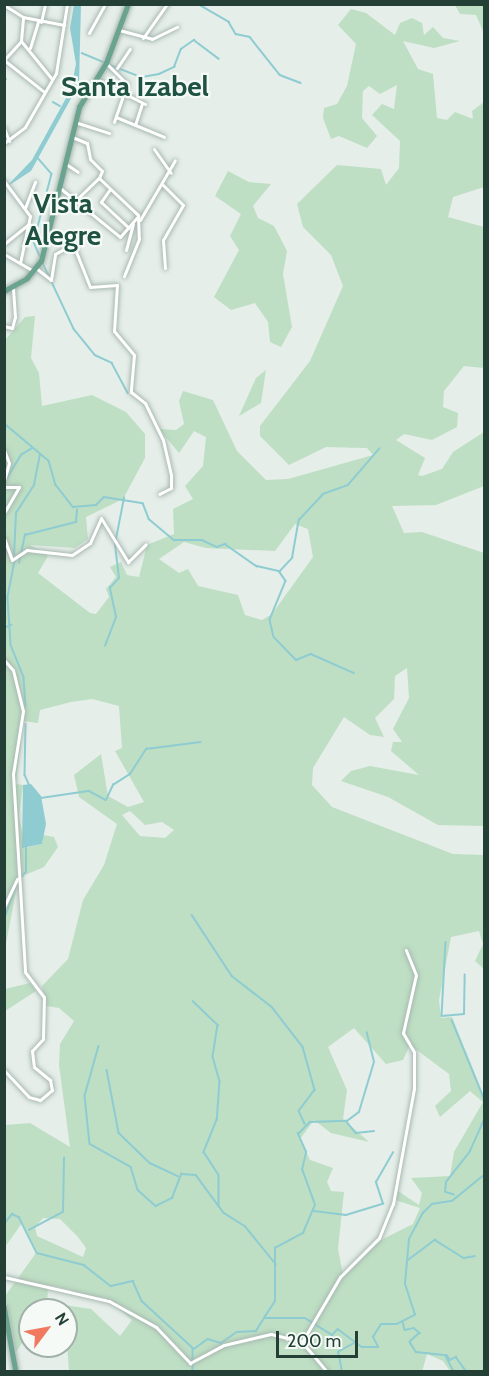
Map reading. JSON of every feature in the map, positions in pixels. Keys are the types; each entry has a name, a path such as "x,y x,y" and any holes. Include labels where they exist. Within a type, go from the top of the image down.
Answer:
{"main road":[{"path":"4,291 13,288 35,270 60,188 76,120 106,63 128,4"},
{"path":"4,1306 16,1371"}],"street":[{"path":"45,4 30,48 35,65 52,79"},
{"path":"4,143 25,127 42,92 52,79 67,4"},
{"path":"88,33 105,4"},
{"path":"143,38 167,4"},
{"path":"4,5 39,22 64,25"},
{"path":"23,16 21,41 4,60 42,92"},
{"path":"117,30 143,38 159,38 177,27"},
{"path":"21,41 30,48"},
{"path":"117,68 130,49"},
{"path":"106,63 117,68 127,84 115,119 164,136"},
{"path":"96,79 144,103 135,125"},
{"path":"76,120 109,133"},
{"path":"4,128 9,141"},
{"path":"72,137 87,143 90,159 102,171 99,178 78,198"},
{"path":"154,149 171,173"},
{"path":"60,188 78,198 120,237 139,218 163,185 176,160"},
{"path":"66,164 78,172"},
{"path":"99,178 139,218"},
{"path":"4,181 25,208 29,224 20,263"},
{"path":"25,208 35,182"},
{"path":"163,185 183,205 163,240 165,268"},
{"path":"110,189 101,202 129,228"},
{"path":"124,276 139,218"},
{"path":"126,250 133,223"},
{"path":"4,244 29,224"},
{"path":"4,254 51,280 55,254 73,244 90,287 117,285 114,331 134,355 131,392 149,410 171,476 171,488 159,494"},
{"path":"4,326 12,328 15,317 13,288"},
{"path":"4,450 9,463 4,481"},
{"path":"4,487 18,484 4,513"},
{"path":"4,538 12,560 27,550 72,555 90,543 101,518 128,562 146,544"},
{"path":"4,538 4,553"},
{"path":"4,660 13,670 23,711 13,768 18,877 25,900 25,972 44,997 43,1039 32,1049 34,1065 52,1090 40,1100 29,1097 4,1070"},
{"path":"4,907 18,877"},
{"path":"302,1342 311,1322 341,1275 379,1238 393,1204 414,1091 414,1052 403,1033 416,975 406,950"},
{"path":"4,1277 109,1301 156,1327 192,1364 225,1345 266,1335 302,1342 327,1371"}],"green space":[{"path":"455,5 484,5 484,33 476,15 460,14"},
{"path":"351,9 366,13 395,35 400,23 412,18 422,23 424,35 433,27 443,38 460,41 434,48 403,41 418,69 433,74 437,118 447,120 455,112 473,119 472,111 484,102 484,187 453,197 448,217 484,227 484,368 464,366 444,391 443,407 458,413 457,427 432,440 404,434 396,440 425,458 418,475 422,476 442,469 453,452 484,432 484,486 436,505 392,506 404,533 422,532 484,553 484,826 438,825 388,797 341,781 351,771 370,766 419,775 391,751 393,742 402,742 393,729 409,698 407,668 395,676 394,699 375,718 384,737 370,735 344,717 313,768 312,785 332,807 453,854 484,855 484,969 475,961 483,944 479,931 451,937 439,1000 441,1018 452,1017 484,1096 484,1371 450,1371 443,1361 427,1354 422,1372 69,1371 68,1358 78,1358 78,1307 91,1309 120,1336 132,1320 105,1298 71,1295 71,1290 48,1285 47,1298 18,1298 18,1349 16,1352 5,1296 36,1253 22,1223 5,1247 5,1125 30,1123 70,1147 59,1065 60,1044 74,1021 59,1008 46,1006 42,986 68,959 83,900 104,865 117,824 79,797 74,775 101,754 108,796 128,807 144,802 115,751 122,748 119,706 92,699 71,702 40,710 38,723 23,721 16,784 23,785 19,816 25,848 42,844 43,835 54,837 58,847 44,867 25,875 17,886 5,949 5,340 25,317 35,316 31,358 39,373 42,406 92,395 126,412 145,434 145,458 123,499 86,517 88,539 75,548 30,545 48,556 38,573 90,613 96,614 109,597 106,589 116,577 110,567 121,562 127,575 139,577 147,545 174,534 173,509 193,499 185,486 203,466 206,437 194,431 179,453 159,429 176,430 184,424 179,401 183,391 213,400 237,451 266,480 288,479 373,455 367,448 326,447 289,465 260,436 260,426 310,361 343,286 331,255 303,227 297,204 337,165 381,169 386,185 399,168 400,141 372,115 382,104 394,109 397,85 380,94 369,86 363,91 362,118 377,136 367,148 339,136 331,139 323,118 324,108 337,104 347,86 356,44 338,25","holes":["295,524 308,529 313,557 272,614 262,620 245,615 238,595 198,586 188,569 179,573 159,559 184,542 206,548 275,551","130,811 145,825 162,822 174,830 165,838 140,836 122,815","354,1028 386,1064 403,1060 410,1045 449,1074 451,1091 435,1106 440,1117 470,1091 483,1102 454,1152 450,1176 411,1178 422,1193 419,1205 398,1191 395,1200 420,1208 413,1224 379,1241 343,1274 338,1249 344,1192 331,1191 327,1182 333,1168 310,1160 300,1139 314,1120 331,1133 369,1142 343,1119 347,1090 328,1047","43,1218 60,1219 86,1248 83,1257 37,1236 35,1227"]},
{"path":"228,171 249,182 271,184 253,206 258,218 274,226 287,251 283,274 292,327 281,347 270,342 268,322 255,303 231,310 214,297 239,250 230,236 241,214 215,196"},
{"path":"266,370 261,403 239,416 256,378"},
{"path":"30,983 36,991 5,1011 5,989"}],"water":[{"path":"74,5 81,5 79,84 31,171 5,188 32,160 71,89 76,64 70,28"},
{"path":"31,784 41,796 46,824 42,844 22,848 23,785"}],"waterway":[{"path":"198,4 229,22 236,34 250,37 280,75 301,83"},
{"path":"110,65 142,77 159,74 174,67 181,49 194,40 219,59"},
{"path":"82,53 105,63"},
{"path":"53,102 60,106"},
{"path":"38,158 52,174 34,242 40,256"},
{"path":"43,263 74,329 95,355 112,363 128,393"},
{"path":"4,423 49,461 56,485 73,507 96,505 104,497 143,503 149,519 174,540 202,540 217,547 225,544 257,566 279,571 286,581 270,620 274,637 296,660 311,654 354,673"},
{"path":"6,480 21,455 32,448"},
{"path":"280,571 292,558 299,520 323,494 348,485 379,449"},
{"path":"14,556 16,513 34,485 40,455"},
{"path":"105,646 116,617 110,588 119,578 115,544 124,498"},
{"path":"19,563 25,535 76,522 77,510"},
{"path":"15,561 8,598 11,645 24,678 26,706"},
{"path":"4,628 11,625"},
{"path":"26,724 25,775 29,784"},
{"path":"41,798 89,791 106,800 113,785 130,774 146,749 201,742"},
{"path":"20,878 26,872 26,848"},
{"path":"4,920 17,882"},
{"path":"192,915 232,976 272,1007 303,1047 315,1090 299,1111 305,1124"},
{"path":"446,942 442,1016 464,1014 465,975"},
{"path":"193,1001 218,1025 213,1057 220,1081 217,1120 204,1152 219,1175 219,1206"},
{"path":"452,1020 484,1098"},
{"path":"264,1318 275,1301 275,1248 303,1233 315,1205 302,1170 306,1152 298,1134 310,1122 347,1121 359,1112 374,1062 367,1033"},
{"path":"99,1046 85,1096 90,1144 131,1167 138,1190 156,1206 172,1198 181,1174 196,1175 224,1213 245,1226 276,1264"},
{"path":"107,1070 119,1133 150,1163 178,1176"},
{"path":"454,1195 445,1192 446,1182 470,1151 484,1120"},
{"path":"347,1122 356,1133 374,1131"},
{"path":"314,1211 346,1215 383,1204 376,1182 393,1152"},
{"path":"29,1230 63,1212 64,1158"},
{"path":"264,1318 305,1318 332,1335 338,1329 362,1347 378,1347 373,1337 381,1324 397,1324 415,1315 405,1284 409,1239 423,1213 432,1204 452,1201 484,1175"},
{"path":"4,1224 12,1214 19,1217 37,1253 84,1265 111,1286 133,1281 142,1301 193,1348"},
{"path":"408,1260 435,1240 464,1258 475,1256"},
{"path":"194,1349 208,1339 221,1343 237,1332 256,1331 264,1318"},
{"path":"403,1322 405,1330 414,1328 420,1333 410,1342 416,1352 446,1355"},
{"path":"342,1372 338,1352 354,1343"},
{"path":"193,1349 193,1372"},
{"path":"447,1355 450,1360 456,1357 467,1372"},
{"path":"446,1356 454,1372"}],"district":[{"name":"Santa Izabel","path":"135,86"},
{"name":"Vista Alegre","path":"63,219"}]}
